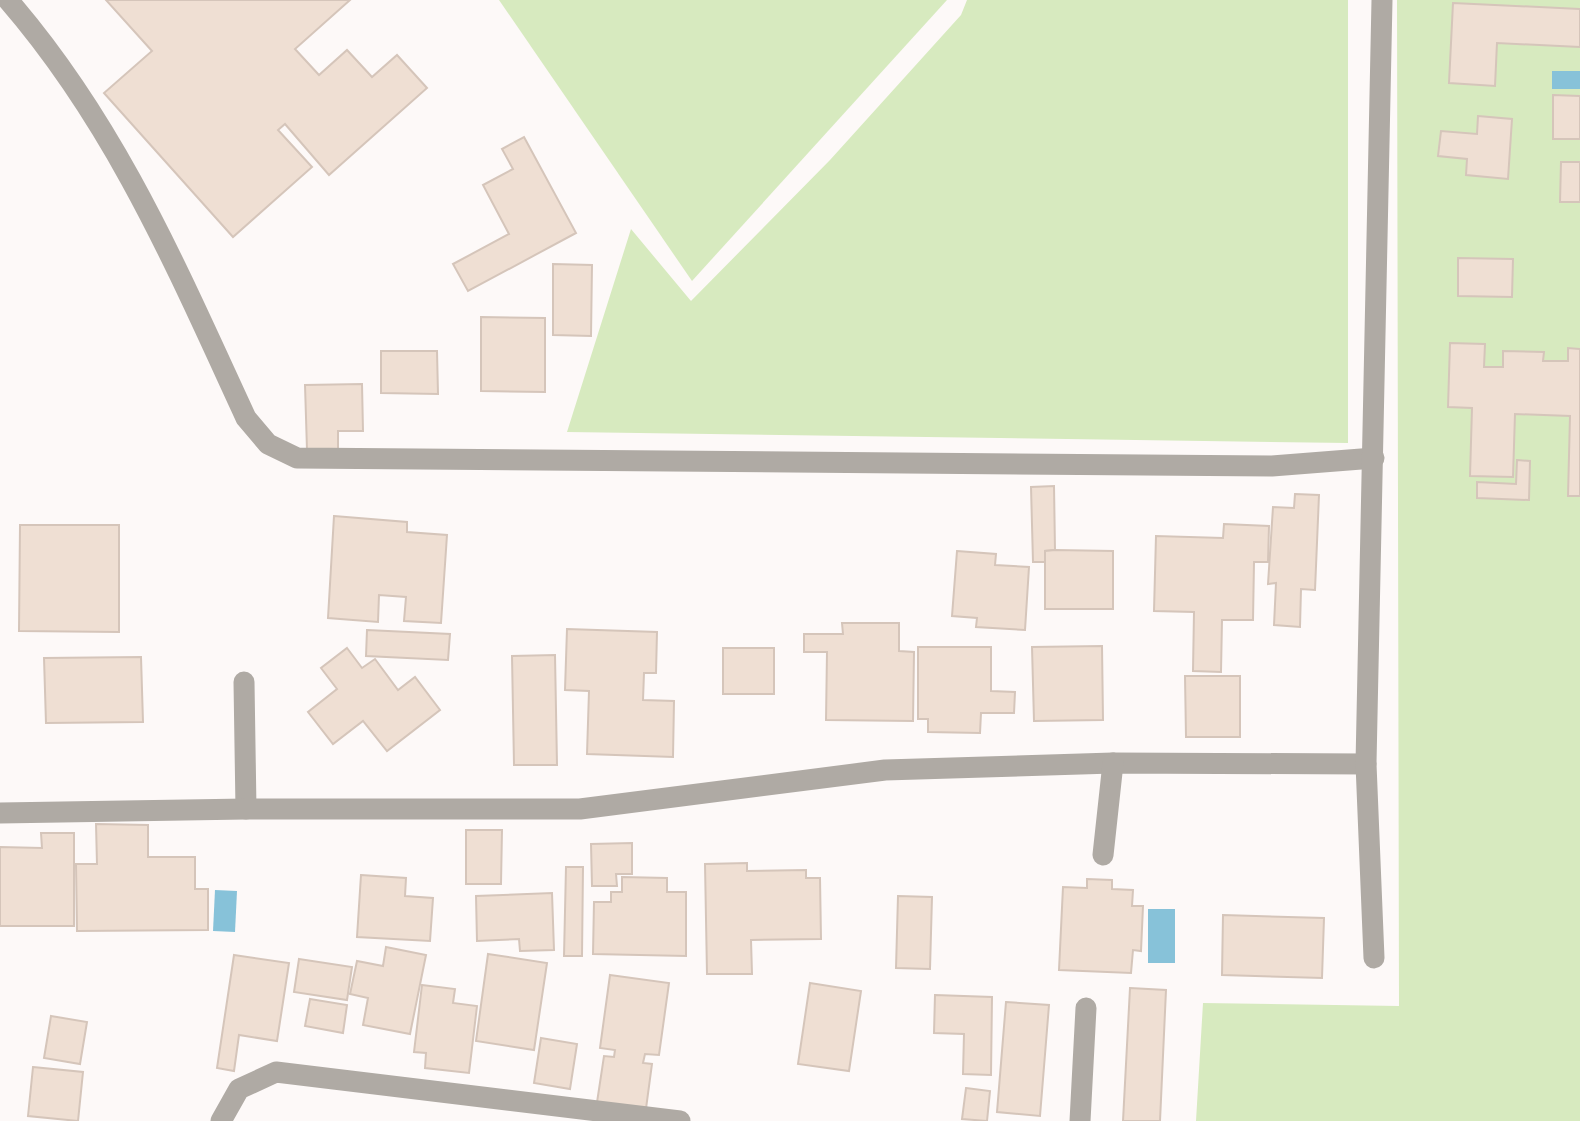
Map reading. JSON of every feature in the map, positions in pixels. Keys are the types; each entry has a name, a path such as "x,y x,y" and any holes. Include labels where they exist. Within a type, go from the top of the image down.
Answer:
{"street":[{"path":"8,0 86,101 141,196 161,232 246,418 268,444 297,458 1272,466 1374,458"},
{"path":"1374,958 1366,764 1382,0"},
{"path":"244,682 246,809"},
{"path":"0,813 246,809 580,809 885,770 1113,763 1366,764"},
{"path":"1103,855 1113,763"},
{"path":"1080,1121 1086,1008"},
{"path":"221,1121 239,1089 276,1072 680,1121"}],"green space":[{"path":"499,0 947,0 692,281"},
{"path":"967,0 1348,0 1348,443 567,432 631,229 691,301 830,160 961,15"},
{"path":"1397,0 1580,0 1580,1121 1196,1121 1203,1003 1399,1006"}],"water":[{"path":"1552,71 1580,71 1580,89 1552,89"},
{"path":"215,890 237,891 235,932 213,931"},
{"path":"1148,909 1175,909 1175,963 1148,963"}],"building":[{"path":"106,0 350,0 295,49 319,75 347,50 372,77 397,55 427,88 329,175 285,124 278,130 312,167 233,237 104,93 152,51"},
{"path":"1453,3 1580,9 1580,47 1497,43 1495,86 1449,83"},
{"path":"1553,95 1580,96 1580,139 1553,139"},
{"path":"1478,116 1512,119 1508,179 1466,175 1467,159 1438,156 1441,131 1477,134"},
{"path":"524,137 576,233 468,291 453,264 509,234 483,185 513,169 502,149"},
{"path":"1561,162 1580,162 1580,202 1560,202"},
{"path":"1458,258 1513,259 1512,297 1458,296"},
{"path":"553,264 592,265 591,336 553,335"},
{"path":"481,317 545,318 545,392 481,391"},
{"path":"1450,343 1485,344 1484,367 1503,367 1503,351 1544,352 1543,361 1568,361 1568,348 1580,349 1580,496 1568,496 1570,416 1515,414 1513,477 1470,476 1472,408 1448,407"},
{"path":"381,351 437,351 438,394 381,393"},
{"path":"362,384 363,431 338,431 338,449 307,450 305,385"},
{"path":"1517,460 1530,461 1529,500 1477,498 1477,482 1516,484"},
{"path":"1054,486 1055,550 1045,551 1045,562 1033,562 1031,487"},
{"path":"1295,494 1319,495 1315,590 1301,589 1300,627 1274,625 1276,583 1268,584 1273,507 1294,508"},
{"path":"334,516 407,522 407,532 447,535 441,623 404,621 406,597 379,595 378,622 328,618"},
{"path":"1224,524 1269,526 1268,562 1254,562 1253,620 1222,620 1221,672 1193,671 1194,612 1154,611 1156,536 1223,538"},
{"path":"20,525 119,525 119,632 19,631"},
{"path":"957,551 996,554 995,565 1029,567 1025,630 976,627 977,618 952,616"},
{"path":"1045,551 1113,551 1113,609 1045,609"},
{"path":"842,623 899,623 899,651 914,652 913,721 826,720 827,652 804,652 804,634 843,634"},
{"path":"567,629 657,632 656,673 644,673 643,700 674,701 673,757 587,754 589,691 565,690"},
{"path":"367,630 450,634 448,660 366,656"},
{"path":"1102,646 1103,720 1034,721 1032,647"},
{"path":"918,647 991,647 991,691 1015,692 1014,713 981,713 980,733 928,732 928,719 918,719"},
{"path":"347,648 362,668 375,659 398,690 415,677 440,710 387,751 363,721 333,744 308,712 337,689 321,668"},
{"path":"723,648 774,648 774,694 723,694"},
{"path":"555,655 557,765 514,765 512,656"},
{"path":"141,657 143,722 46,723 44,658"},
{"path":"1185,676 1240,676 1240,737 1186,737"},
{"path":"96,824 148,825 148,857 195,857 195,889 208,889 208,930 77,931 76,864 97,864"},
{"path":"466,830 502,830 501,884 466,884"},
{"path":"41,833 74,833 74,926 0,926 0,847 42,848"},
{"path":"632,843 632,874 616,874 617,886 592,886 591,844"},
{"path":"747,863 747,871 806,870 806,878 820,878 821,939 751,940 752,974 707,974 705,864"},
{"path":"566,867 583,867 582,956 564,956"},
{"path":"361,875 406,878 405,896 433,898 430,941 357,937"},
{"path":"622,877 667,878 667,892 686,892 686,956 593,954 594,902 611,902 611,892 622,892"},
{"path":"1087,879 1112,880 1112,889 1133,890 1132,906 1143,906 1141,951 1133,950 1131,973 1059,970 1063,887 1087,888"},
{"path":"552,893 554,950 520,951 519,939 477,941 476,896"},
{"path":"898,896 932,897 930,969 896,968"},
{"path":"1223,915 1324,918 1322,978 1222,975"},
{"path":"386,947 426,955 410,1034 363,1025 368,998 350,994 357,961 383,966"},
{"path":"488,954 547,963 534,1050 476,1041"},
{"path":"234,955 289,963 277,1041 239,1035 234,1071 217,1068"},
{"path":"299,959 352,967 347,1000 294,992"},
{"path":"610,975 669,983 659,1055 645,1054 643,1063 652,1064 645,1116 596,1109 604,1056 614,1057 615,1050 600,1048"},
{"path":"810,983 861,991 849,1071 798,1064"},
{"path":"422,985 455,989 453,1003 477,1006 469,1073 425,1068 426,1053 414,1052"},
{"path":"1130,988 1166,990 1160,1121 1123,1121"},
{"path":"935,995 992,997 991,1075 963,1074 964,1034 934,1033"},
{"path":"310,999 347,1005 343,1033 305,1026"},
{"path":"1006,1002 1049,1005 1040,1116 997,1112"},
{"path":"51,1016 87,1022 80,1064 44,1058"},
{"path":"541,1038 577,1044 570,1089 534,1083"},
{"path":"33,1067 83,1072 78,1121 28,1116"},
{"path":"966,1088 990,1091 987,1121 962,1119"}]}
